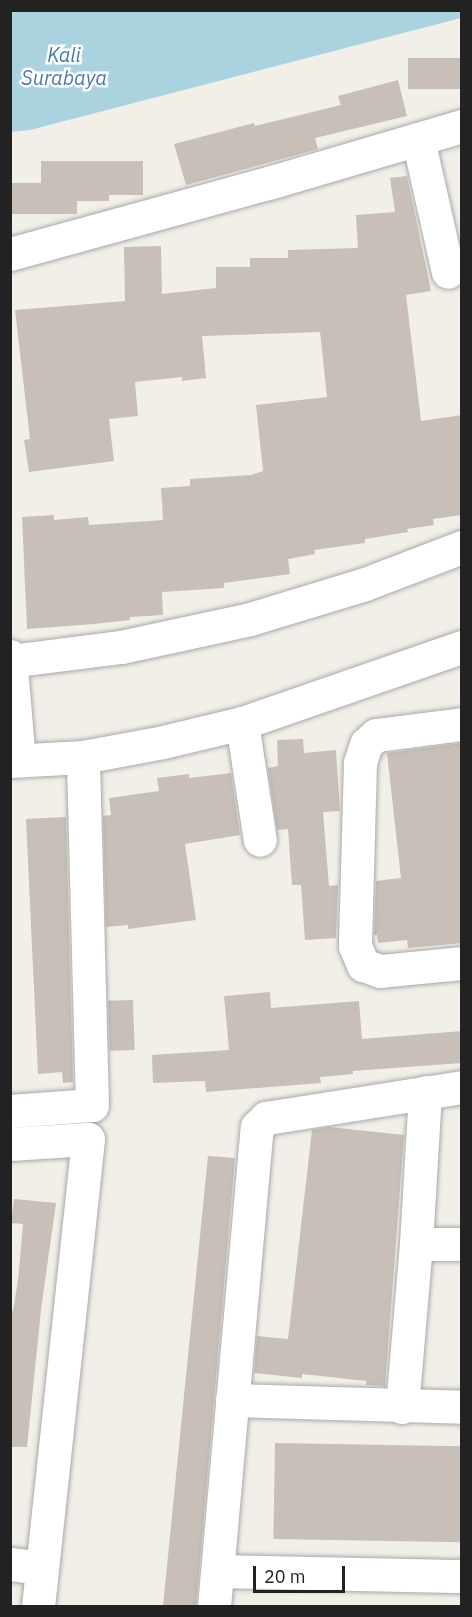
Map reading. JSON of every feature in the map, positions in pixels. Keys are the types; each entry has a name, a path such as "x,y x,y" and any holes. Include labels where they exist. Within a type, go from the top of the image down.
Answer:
{"street":[{"path":"10,254 272,182 462,126"},
{"path":"418,139 448,273"},
{"path":"462,547 365,584 250,619 131,646 11,663 16,755 83,757 163,742 242,723 462,647"},
{"path":"242,723 260,840"},
{"path":"462,724 376,735 366,744 360,763 356,946 363,965 380,971 462,963"},
{"path":"10,1111 92,1105 83,757"},
{"path":"214,1606 219,1571 231,1400 260,1123 266,1118 462,1087"},
{"path":"402,1407 416,1244 425,1092"},
{"path":"10,1144 88,1139 26,1566 38,1606"},
{"path":"416,1244 462,1244"},
{"path":"231,1400 402,1407 462,1407"},
{"path":"219,1571 462,1576"}],"water":[{"name":"Kali Surabaya","path":"461,10 461,18 30,130 11,132 11,11"}],"building":[{"path":"408,58 462,58 462,89 408,89"},
{"path":"398,80 407,116 315,138 318,149 186,185 174,144 254,123 255,126 341,105 338,96"},
{"path":"41,161 143,161 143,195 109,195 109,201 77,201 77,214 10,214 10,183 41,183"},
{"path":"407,176 431,291 406,295 421,421 462,415 462,515 433,519 434,525 365,539 365,543 314,550 315,554 288,559 290,574 224,583 224,588 162,592 163,615 130,617 130,620 94,624 27,629 22,517 54,515 54,520 88,517 89,525 163,520 161,488 190,486 190,479 251,475 263,471 256,405 327,397 320,332 202,336 206,378 182,381 182,377 135,382 138,416 109,419 114,461 29,472 24,440 30,439 15,310 125,301 124,247 161,246 162,294 216,288 216,267 250,267 250,258 288,258 288,250 358,248 356,215 395,212 390,178"},
{"path":"303,739 304,753 336,750 340,811 323,812 329,886 338,885 336,938 305,940 301,885 292,885 288,829 277,830 268,768 278,766 277,740"},
{"path":"462,743 462,943 408,948 407,940 378,943 377,935 374,935 376,881 401,878 387,753"},
{"path":"231,773 240,835 185,844 196,920 128,929 128,925 106,927 103,816 111,815 109,798 159,791 157,778 189,774 189,778"},
{"path":"66,817 73,1082 63,1083 62,1072 38,1074 26,819"},
{"path":"270,992 271,1008 359,1001 362,1039 462,1031 462,1063 353,1071 353,1074 320,1077 321,1083 206,1092 205,1081 153,1083 152,1055 229,1050 224,996"},
{"path":"133,1000 135,1050 110,1051 108,1001"},
{"path":"329,1127 404,1135 385,1386 366,1385 366,1381 302,1374 302,1378 254,1373 257,1336 288,1339 312,1130"},
{"path":"208,1156 235,1158 196,1606 163,1606"},
{"path":"14,1199 56,1203 41,1310 27,1447 10,1447 10,1310 13,1311 18,1280 23,1224 11,1223"},
{"path":"275,1443 462,1446 460,1542 273,1539"}]}
